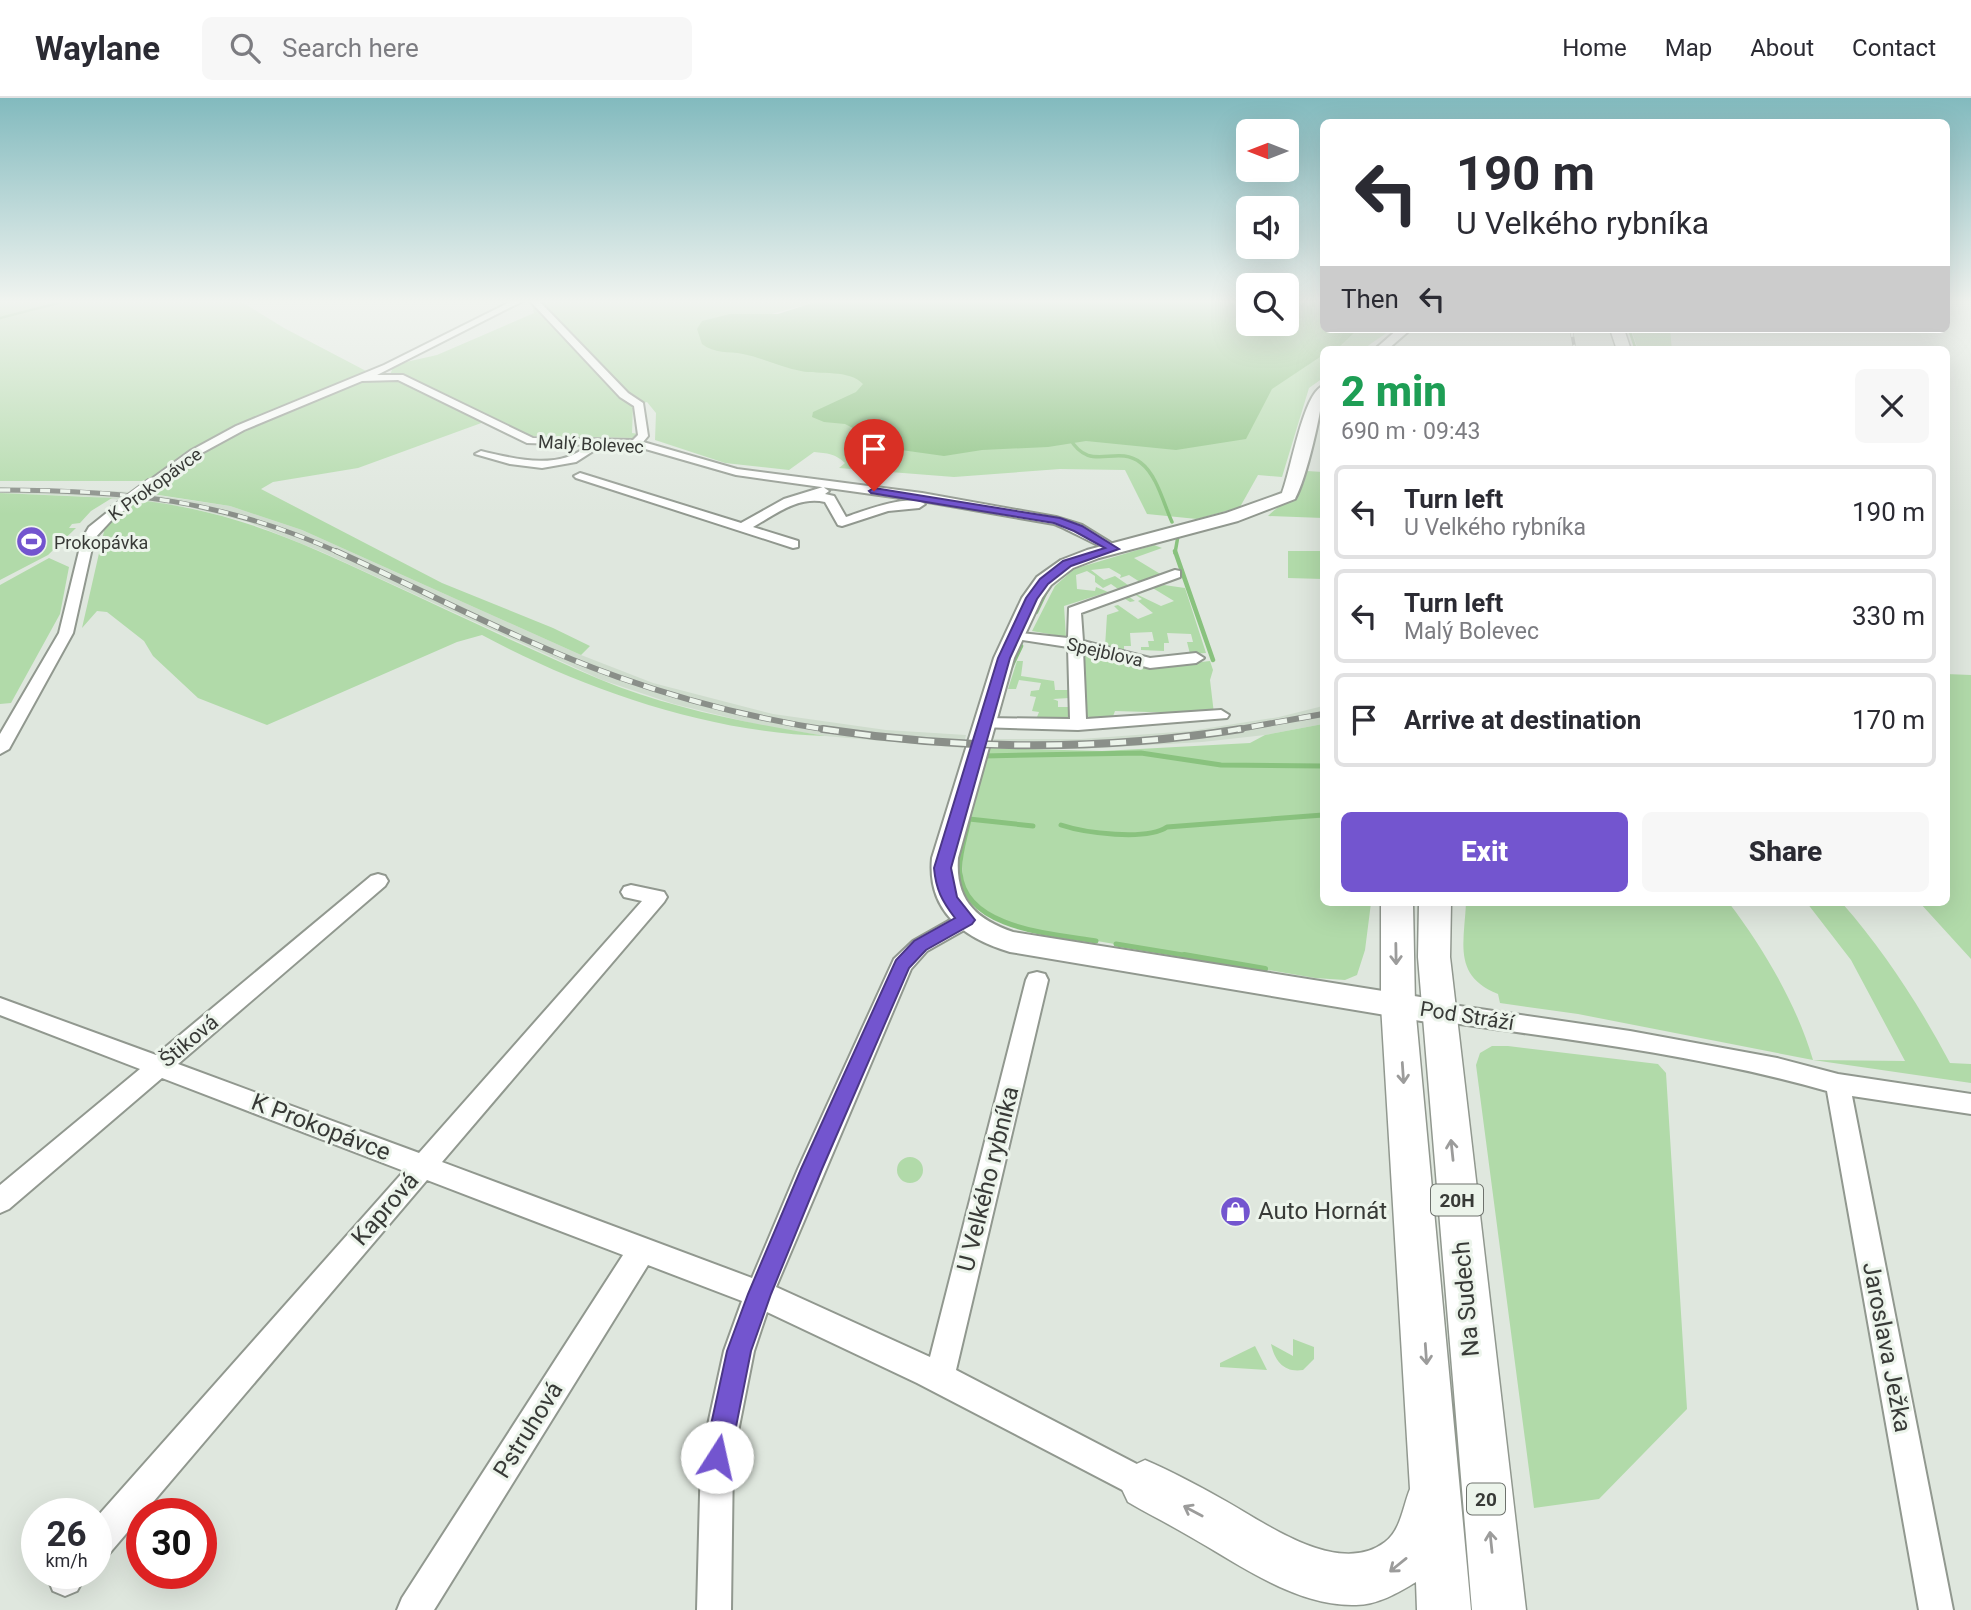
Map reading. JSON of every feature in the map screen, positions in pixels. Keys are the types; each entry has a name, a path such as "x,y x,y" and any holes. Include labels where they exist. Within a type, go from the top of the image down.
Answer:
{"main road":[{"name":"Na Sudech","path":"1398,906 1398,1005 1444,1610"},
{"name":"Na Sudech","path":"1435,906 1434,957 1439,1012 1499,1610"},
{"path":"1145,1485 1213,1521 1294,1570 1316,1579 1360,1583 1378,1578 1407,1557 1423,1524 1436,1482"}],"street":[{"name":"K Prokopávce","path":"0,748 66,633 88,539 94,530 114,511 194,453 240,428 372,373"},
{"path":"603,373 624,395 639,405 643,436 636,443"},
{"name":"Malý Bolevec","path":"360,378 400,377 531,441 636,443 736,472 944,501 1056,520 1078,528 1114,549"},
{"path":"714,1610 717,1457 739,1351 759,1294 811,1169 902,965 920,946 966,920 949,899 944,888 943,868 1004,658 1032,598 1055,571 1093,554 1232,517 1289,496 1296,482 1313,410 1320,396"},
{"path":"481,454 524,464 548,463 584,455 597,443"},
{"name":"Malý Bolevec","path":"580,476 793,544"},
{"path":"742,528 788,502 833,485"},
{"path":"886,508 895,494"},
{"name":"Malý Bolevec","path":"812,495 830,499 842,522 886,508 944,501"},
{"path":"1078,725 1074,611 1175,574"},
{"name":"Spejblova","path":"1015,635 1076,644 1150,663 1196,658"},
{"path":"984,723 1078,725 1221,715"},
{"name":"Štiková","path":"0,1201 379,881"},
{"name":"Kaprová","path":"112,1525 657,897 631,892"},
{"name":"Pod Stráží","path":"966,920 988,934 1023,945 1700,1053 1777,1067 1838,1084 1971,1104"},
{"name":"U Velkého rybníka","path":"939,1379 1037,980"},
{"name":"K Prokopávce","path":"0,1006 759,1294"},
{"name":"Jaroslava Ježka","path":"1838,1084 1936,1610"},
{"name":"Pstruhová","path":"414,1610 642,1250"},
{"path":"759,1294 837,1328 1145,1485"}],"shaded area":[{"path":"0,373 367,373 291,404 149,481 0,481"},
{"path":"391,373 1320,373 1320,380 1309,388 1282,477 1258,475 1240,507 1197,519 1147,514 1125,470 1060,469 954,477 839,468 845,463 838,458 814,452 789,470 725,463 655,440 656,413 647,402 633,406 632,433 639,434 635,438 531,436 495,418 358,468 273,482 261,489 442,583 590,646 581,655 302,530 230,506 146,493 198,456 229,438 358,382 389,378"},
{"path":"822,373 1297,373 1272,389 1246,439 1176,450 1086,441 944,456 894,449 845,424 824,422 812,417 813,412 856,392 863,384 850,376"},
{"path":"1307,471 1320,472 1320,518 1268,516 1292,499 1304,482"},
{"path":"0,487 133,492 230,506 302,530 581,655 653,683 773,714 886,730 966,735 963,748 825,736 763,726 674,704 602,680 322,552 248,522 188,507 83,496 0,493"},
{"name":"Prokopávka","path":"0,493 112,498 91,511 80,523 72,524 69,528 76,528 48,555 0,580"},
{"path":"137,500 203,511 293,540 626,690 710,714 825,736 736,726 648,705 562,673 482,635 457,642 267,725 198,698 153,656 144,641 107,612 97,611 82,628 105,527"},
{"path":"1154,545 1162,548 1134,558 1162,575 1140,582 1129,575 1120,578 1121,575 1109,568 1091,570 1104,580 1115,576 1128,585 1118,589 1111,584 1103,588 1095,582 1095,576 1087,571 1076,575 1077,589 1095,591 1096,587 1108,592 1064,606 1066,637 1032,631 1055,586 1074,569"},
{"path":"1288,551 1320,551 1320,579 1288,578"},
{"path":"49,558 69,567 60,614 11,703 0,704 0,585"},
{"path":"1164,585 1185,588 1206,653 1190,654 1187,642 1193,642 1191,634 1167,633 1169,643 1164,643 1164,651 1141,650 1141,647 1149,647 1148,641 1154,641 1152,632 1130,633 1131,646 1124,646 1124,652 1105,647 1107,615 1119,611 1114,606 1118,605 1138,619 1153,613 1138,601 1142,599 1134,594 1128,596 1135,601 1130,602 1122,597 1134,593 1161,606 1174,601 1151,587"},
{"path":"1090,652 1148,668 1210,661 1213,670 1210,680 1214,714 1115,711 1112,719 1096,720 1087,716 1083,656"},
{"path":"1017,661 1023,661 1021,676 1054,681 1055,690 1068,690 1069,698 1053,699 1058,701 1058,707 1069,707 1070,718 1037,717 1039,712 1032,711 1036,697 1030,696 1031,691 1039,690 1041,683 1019,680 1016,689 1008,689"},
{"path":"1950,674 1971,675 1971,959 1923,906 1950,906"},
{"path":"1320,707 1320,725 1265,735 1202,742 1081,749 994,747 994,739 1081,739 1190,731 1279,717"},
{"path":"1320,725 1320,906 1371,906 1365,950 1357,975 1345,980 1315,978 1015,927 984,912 969,898 962,868 964,848 985,748 1102,751 1250,743 1265,735"},
{"path":"1466,906 1731,906 1755,939 1789,998 1813,1060 1578,1014 1500,1003 1498,994 1474,978 1464,957"},
{"path":"1809,906 1844,906 1900,980 1950,1063 1971,1064 1971,1083 1813,1060 1905,1061 1851,960"},
{"path":"1492,1046 1658,1064 1666,1073 1687,1409 1599,1499 1534,1508 1476,1065 1480,1053"},
{"path":"910,1157 919,1161 923,1170 919,1179 910,1183 901,1179 897,1170 901,1161"},
{"path":"1293,1339 1314,1347 1314,1359 1303,1370 1291,1370 1282,1365 1271,1344 1293,1356"},
{"path":"1255,1346 1267,1370 1220,1367 1220,1363"}],"waterway":[{"path":"1069,437 1085,454 1094,457 1122,456 1141,463 1156,482 1172,522"},
{"path":"1173,537 1178,536 1175,552"},
{"path":"1175,552 1213,660"},
{"path":"1036,612 1047,589"},
{"path":"1011,667 1021,646"},
{"path":"983,756 1141,753 1221,765 1320,766"},
{"path":"1061,825 1085,831 1131,835 1167,827 1320,815"},
{"path":"1033,826 969,819 960,866 966,892 977,906 1014,925 1096,941"},
{"path":"1116,944 1195,957"},
{"path":"1184,955 1265,969"}],"railway":[{"path":"0,490 90,492 174,502 255,521 340,553"},
{"path":"336,551 582,664 725,709 827,730"},
{"path":"1234,730 1320,715"},
{"path":"1234,730 1241,729"},
{"path":"827,730 927,741 1032,745 1137,741 1234,730"},
{"path":"827,730 835,731"},
{"path":"1228,731 1234,730"}],"place":[{"name":"Prokopávka","path":"31,542"},
{"name":"Auto Hornát","path":"1235,1211"}],"route":[{"path":"717,1457 739,1351 759,1294 811,1169 902,965 920,946 966,920 956,910 944,888 944,858 976,759 1004,658 1032,598 1044,581 1067,564 1114,549 1078,528 1056,520 874,491"}]}
